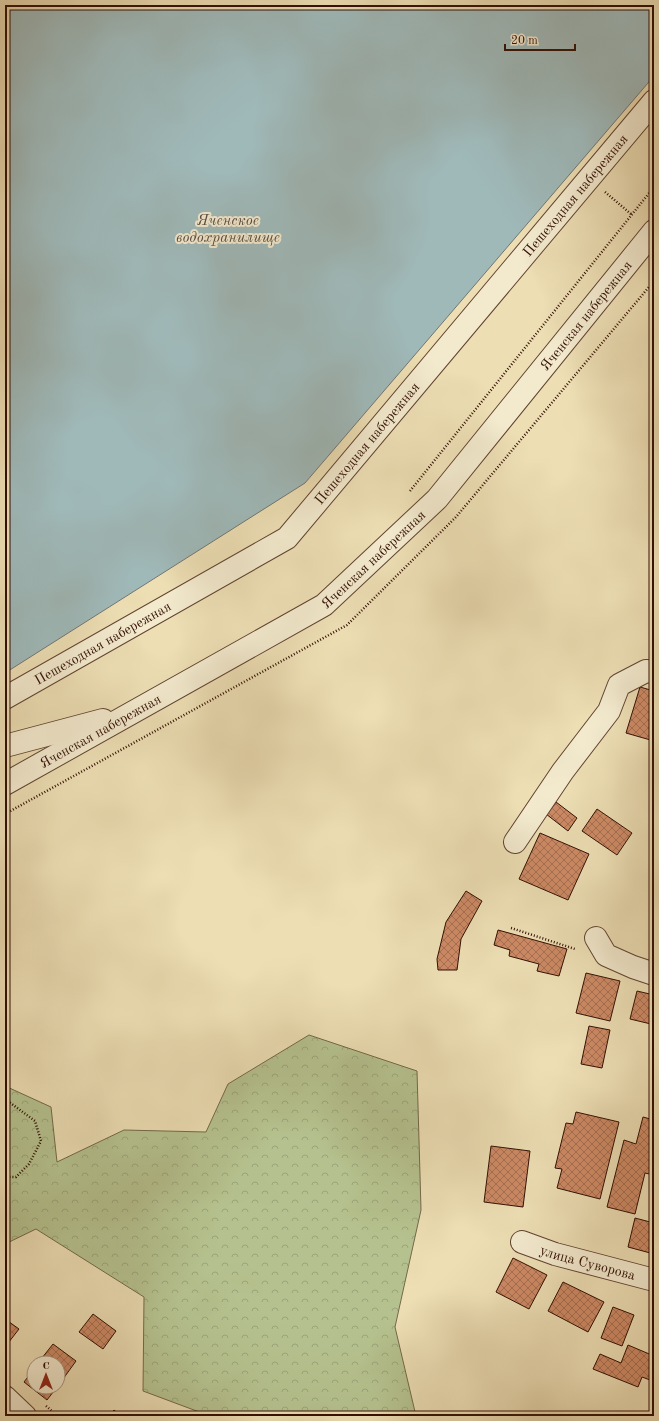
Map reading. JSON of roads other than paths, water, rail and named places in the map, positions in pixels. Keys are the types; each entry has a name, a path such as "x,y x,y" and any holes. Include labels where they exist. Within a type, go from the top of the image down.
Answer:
{"street":[{"name":"Пешеходная набережная","path":"5,698 286,538 654,100"},
{"name":"Яченская набережная","path":"5,784 324,605 437,499 654,231"},
{"path":"516,842 563,771 609,710 619,685 646,671 654,672"},
{"path":"5,746 131,713"},
{"path":"601,946 632,967 654,974"},
{"name":"улица Суворова","path":"522,1242 555,1254 654,1280"},
{"path":"5,1397 25,1416"}],"water":[{"name":"Яченское водохранилище","path":"5,5 654,5 654,76 305,483 5,673"}]}
